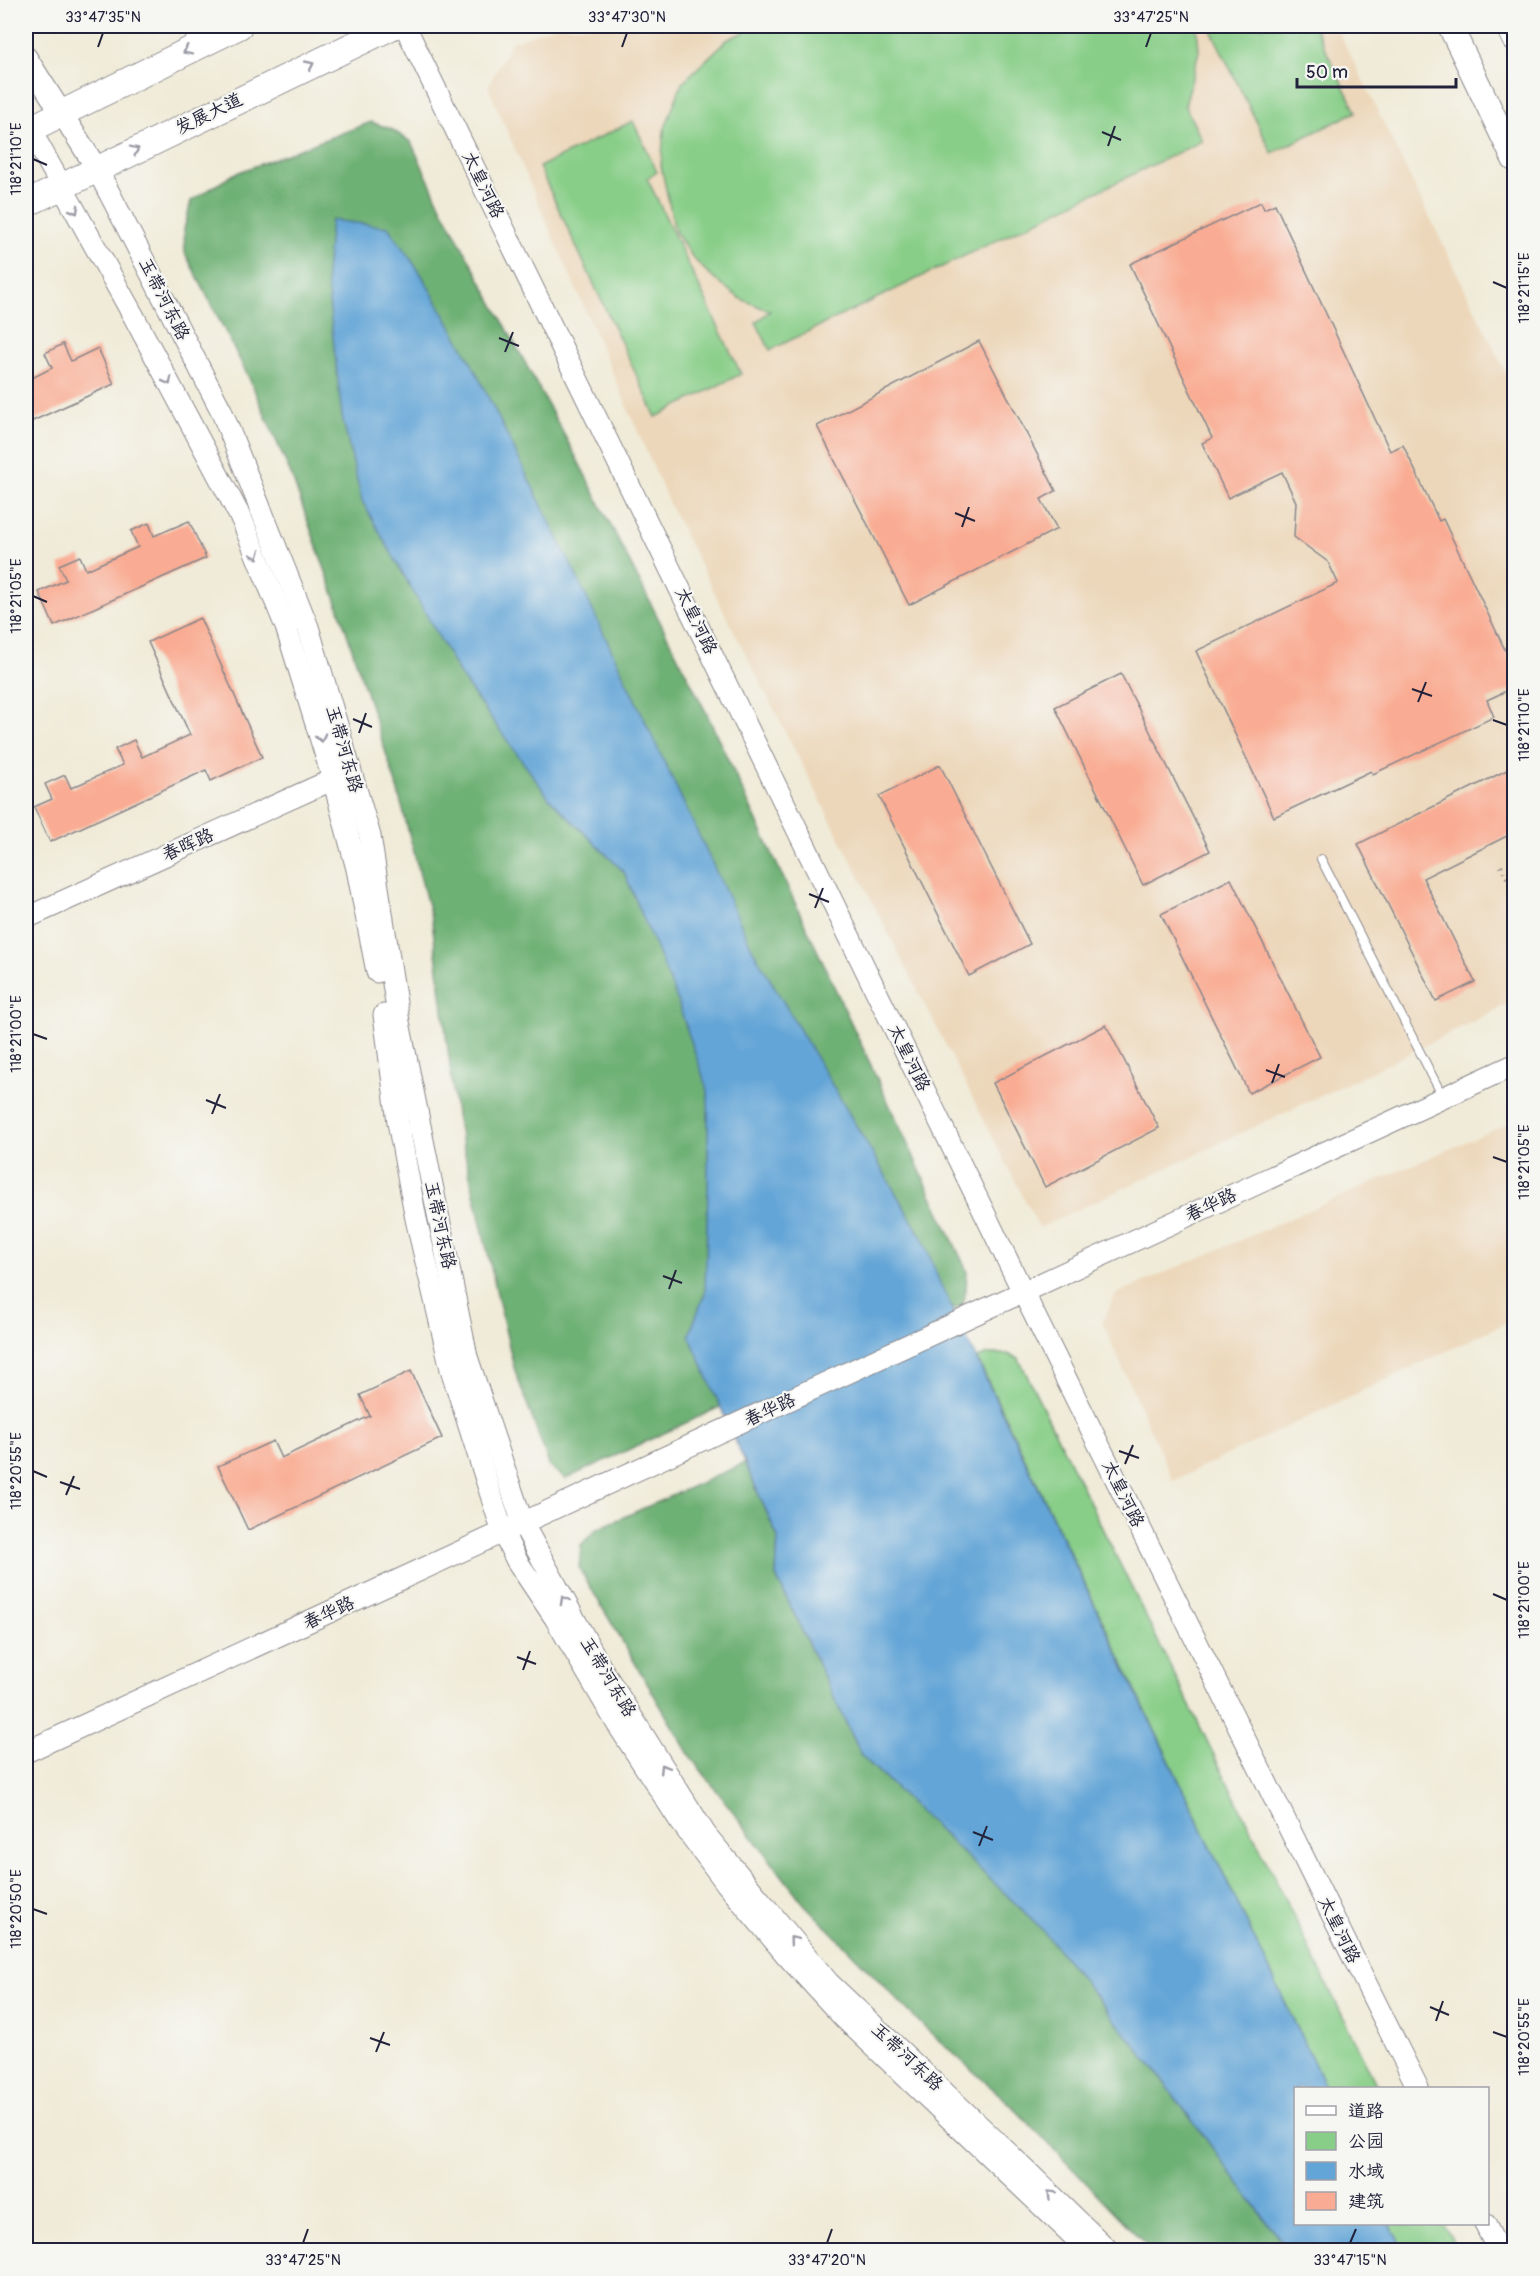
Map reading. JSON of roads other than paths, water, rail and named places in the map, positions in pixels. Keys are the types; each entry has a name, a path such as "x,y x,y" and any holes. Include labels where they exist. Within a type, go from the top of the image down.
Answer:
{"main road":[{"path":"27,127 63,112 240,26"},
{"name":"发展大道","path":"26,204 393,26"},
{"path":"1450,26 1515,159"},
{"path":"1508,26 1515,39"}],"street":[{"name":"太皇河路","path":"405,26 1023,1292 1418,2087"},
{"name":"玉带河东路","path":"26,57 97,168 221,410 308,627 342,776 379,982 398,1122 416,1219 451,1369 502,1533 622,1732 680,1821 726,1883 788,1957 844,2018 1088,2250"},
{"name":"玉带河东路","path":"27,127 133,315 242,520 286,627 342,776 370,836 399,1022 467,1357 523,1524 600,1666 706,1835 828,1982 1019,2162 1108,2250"},
{"name":"春晖路","path":"26,918 342,776"},
{"name":"春华路","path":"26,1752 1515,1065"},
{"path":"1486,2225 1498,2250"}],"lane":[{"path":"1321,859 1443,1098"}],"water":[{"path":"331,220 388,227 421,274 471,362 577,577 754,952 924,1241 940,1283 1326,2087 1294,2087 1294,2225 1390,2225 1403,2250 1288,2250 1152,2066 1040,1927 862,1756 776,1576 778,1538 689,1335 705,1293 708,1091 675,994 624,872 549,798 462,678 362,501 342,416 326,274"}]}
